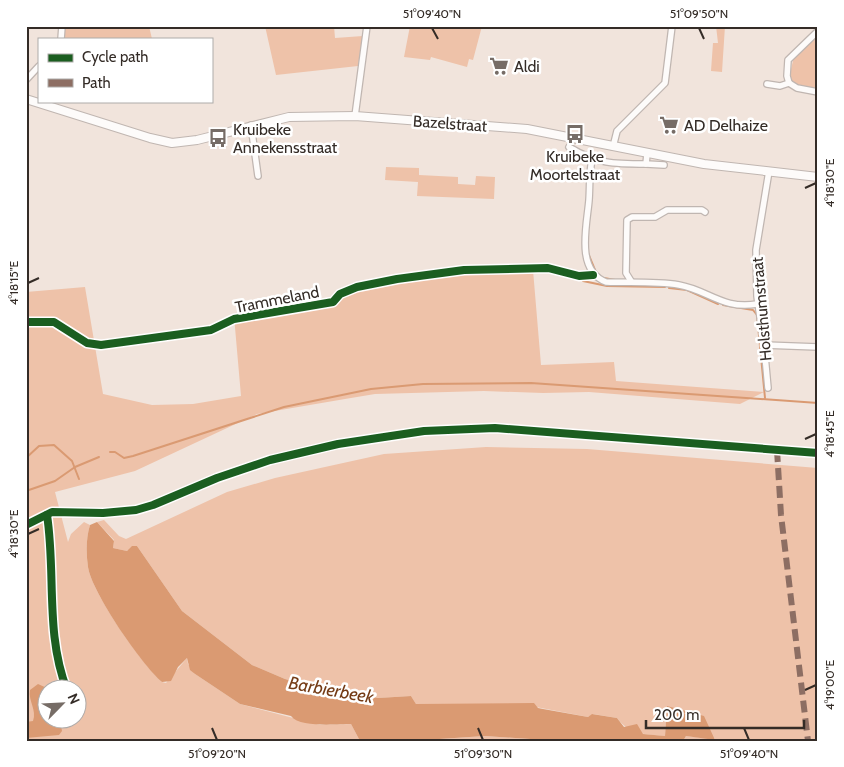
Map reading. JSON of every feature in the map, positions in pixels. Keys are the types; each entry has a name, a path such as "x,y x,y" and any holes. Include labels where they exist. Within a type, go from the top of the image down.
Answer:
{"main road":[{"name":"Bazelstraat","path":"26,99 159,141 172,143 197,140 289,117 355,116 528,129 704,164 818,176"}],"street":[{"path":"355,116 367,26"},
{"path":"613,147 617,131 664,83 672,26"},
{"path":"789,84 787,76 788,60 818,30"},
{"path":"26,80 38,67"},
{"path":"767,84 780,86 789,84 796,88 818,92"},
{"path":"251,125 258,176"},
{"path":"569,147 592,160 664,164"},
{"path":"646,164 647,154"},
{"path":"592,160 584,241 593,275"},
{"name":"Holsthumstraat","path":"768,388 758,304 756,250 769,171"},
{"path":"631,281 626,273 627,220 632,217 655,216 667,210 702,210 705,212"},
{"name":"Trammeland","path":"26,322 54,322 87,344 101,345 211,330 234,319 333,302 340,294 397,279 464,270 539,268 558,269 584,276 593,275 606,282 631,281 682,285 714,300 748,305 758,304"},
{"path":"764,345 818,347"}],"shaded area":[{"path":"64,26 149,26 152,38 64,38"},
{"path":"265,26 334,26 335,38 363,36 358,66 276,75"},
{"path":"410,26 482,26 473,60 469,59 467,67 431,57 430,60 404,57"},
{"path":"716,26 725,26 722,72 711,71 713,43 718,43"},
{"path":"818,34 817,89 794,85 789,77 794,57"},
{"path":"386,167 419,168 419,175 458,177 458,184 475,185 476,176 495,177 494,199 417,196 418,182 385,180"},
{"path":"453,269 533,270 541,365 614,362 616,381 764,392 740,404 589,392 484,391 375,394 257,414 135,471 55,492 68,542 71,534 84,522 90,525 87,551 88,567 98,593 131,645 162,682 166,683 187,658 188,664 195,674 240,704 320,725 351,724 360,741 26,741 26,292 85,287 103,394 152,405 193,404 241,396 234,316 331,301 338,293"},
{"path":"486,447 587,449 818,468 818,741 683,741 686,736 715,739 667,707 665,736 650,735 632,731 617,718 593,714 588,717 536,707 416,704 411,696 378,698 314,687 285,679 252,665 182,611 137,546 127,551 113,548 114,540 97,522 104,520 119,536 126,539 227,492 275,478 384,454"},
{"path":"485,736 560,741 409,741"}],"water":[{"path":"97,522 114,541 113,548 127,551 132,546 137,546 182,611 252,665 285,679 314,687 378,698 411,696 416,704 534,703 538,708 543,709 588,717 592,714 617,718 624,727 637,724 643,734 665,736 667,706 704,716 715,740 686,736 683,741 560,741 485,736 409,741 360,741 351,724 310,724 296,720 291,716 240,704 190,670 187,658 178,667 171,681 162,682 131,645 98,594 87,562 87,540 90,525"},
{"path":"38,684 38,730 62,730 59,735 26,738 26,722 33,721 34,717 30,690"}],"waterway":[{"path":"588,253 595,270"},
{"path":"604,278 615,280"},
{"path":"583,281 607,286 665,287"},
{"path":"669,288 687,290 718,304"},
{"path":"723,305 753,310 757,315 765,398"},
{"path":"110,452 115,452 124,458 284,407 371,389 423,384 531,383 818,403"},
{"name":"Barbierbeek","path":"26,458 39,446 54,445 72,461 79,479"},
{"path":"26,491 55,481 75,467 99,457"}],"marked path":[{"path":"777,450 781,515 808,741"}],"cycle path":[{"path":"26,322 54,322 87,343 101,345 211,330 234,319 333,302 340,294 357,287 397,279 464,270 548,268 579,276 593,275"},
{"path":"26,525 52,512 103,513 136,510 153,505 217,478 270,460 338,444 424,431 495,428 818,453"},
{"path":"47,515 50,537 53,625 60,669 64,680"}],"place":[{"name":"Aldi","path":"499,66"},
{"name":"AD Delhaize","path":"669,125"},
{"name":"Kruibeke Moortelstraat","path":"575,134"},
{"name":"Kruibeke Annekensstraat","path":"218,138"}]}
